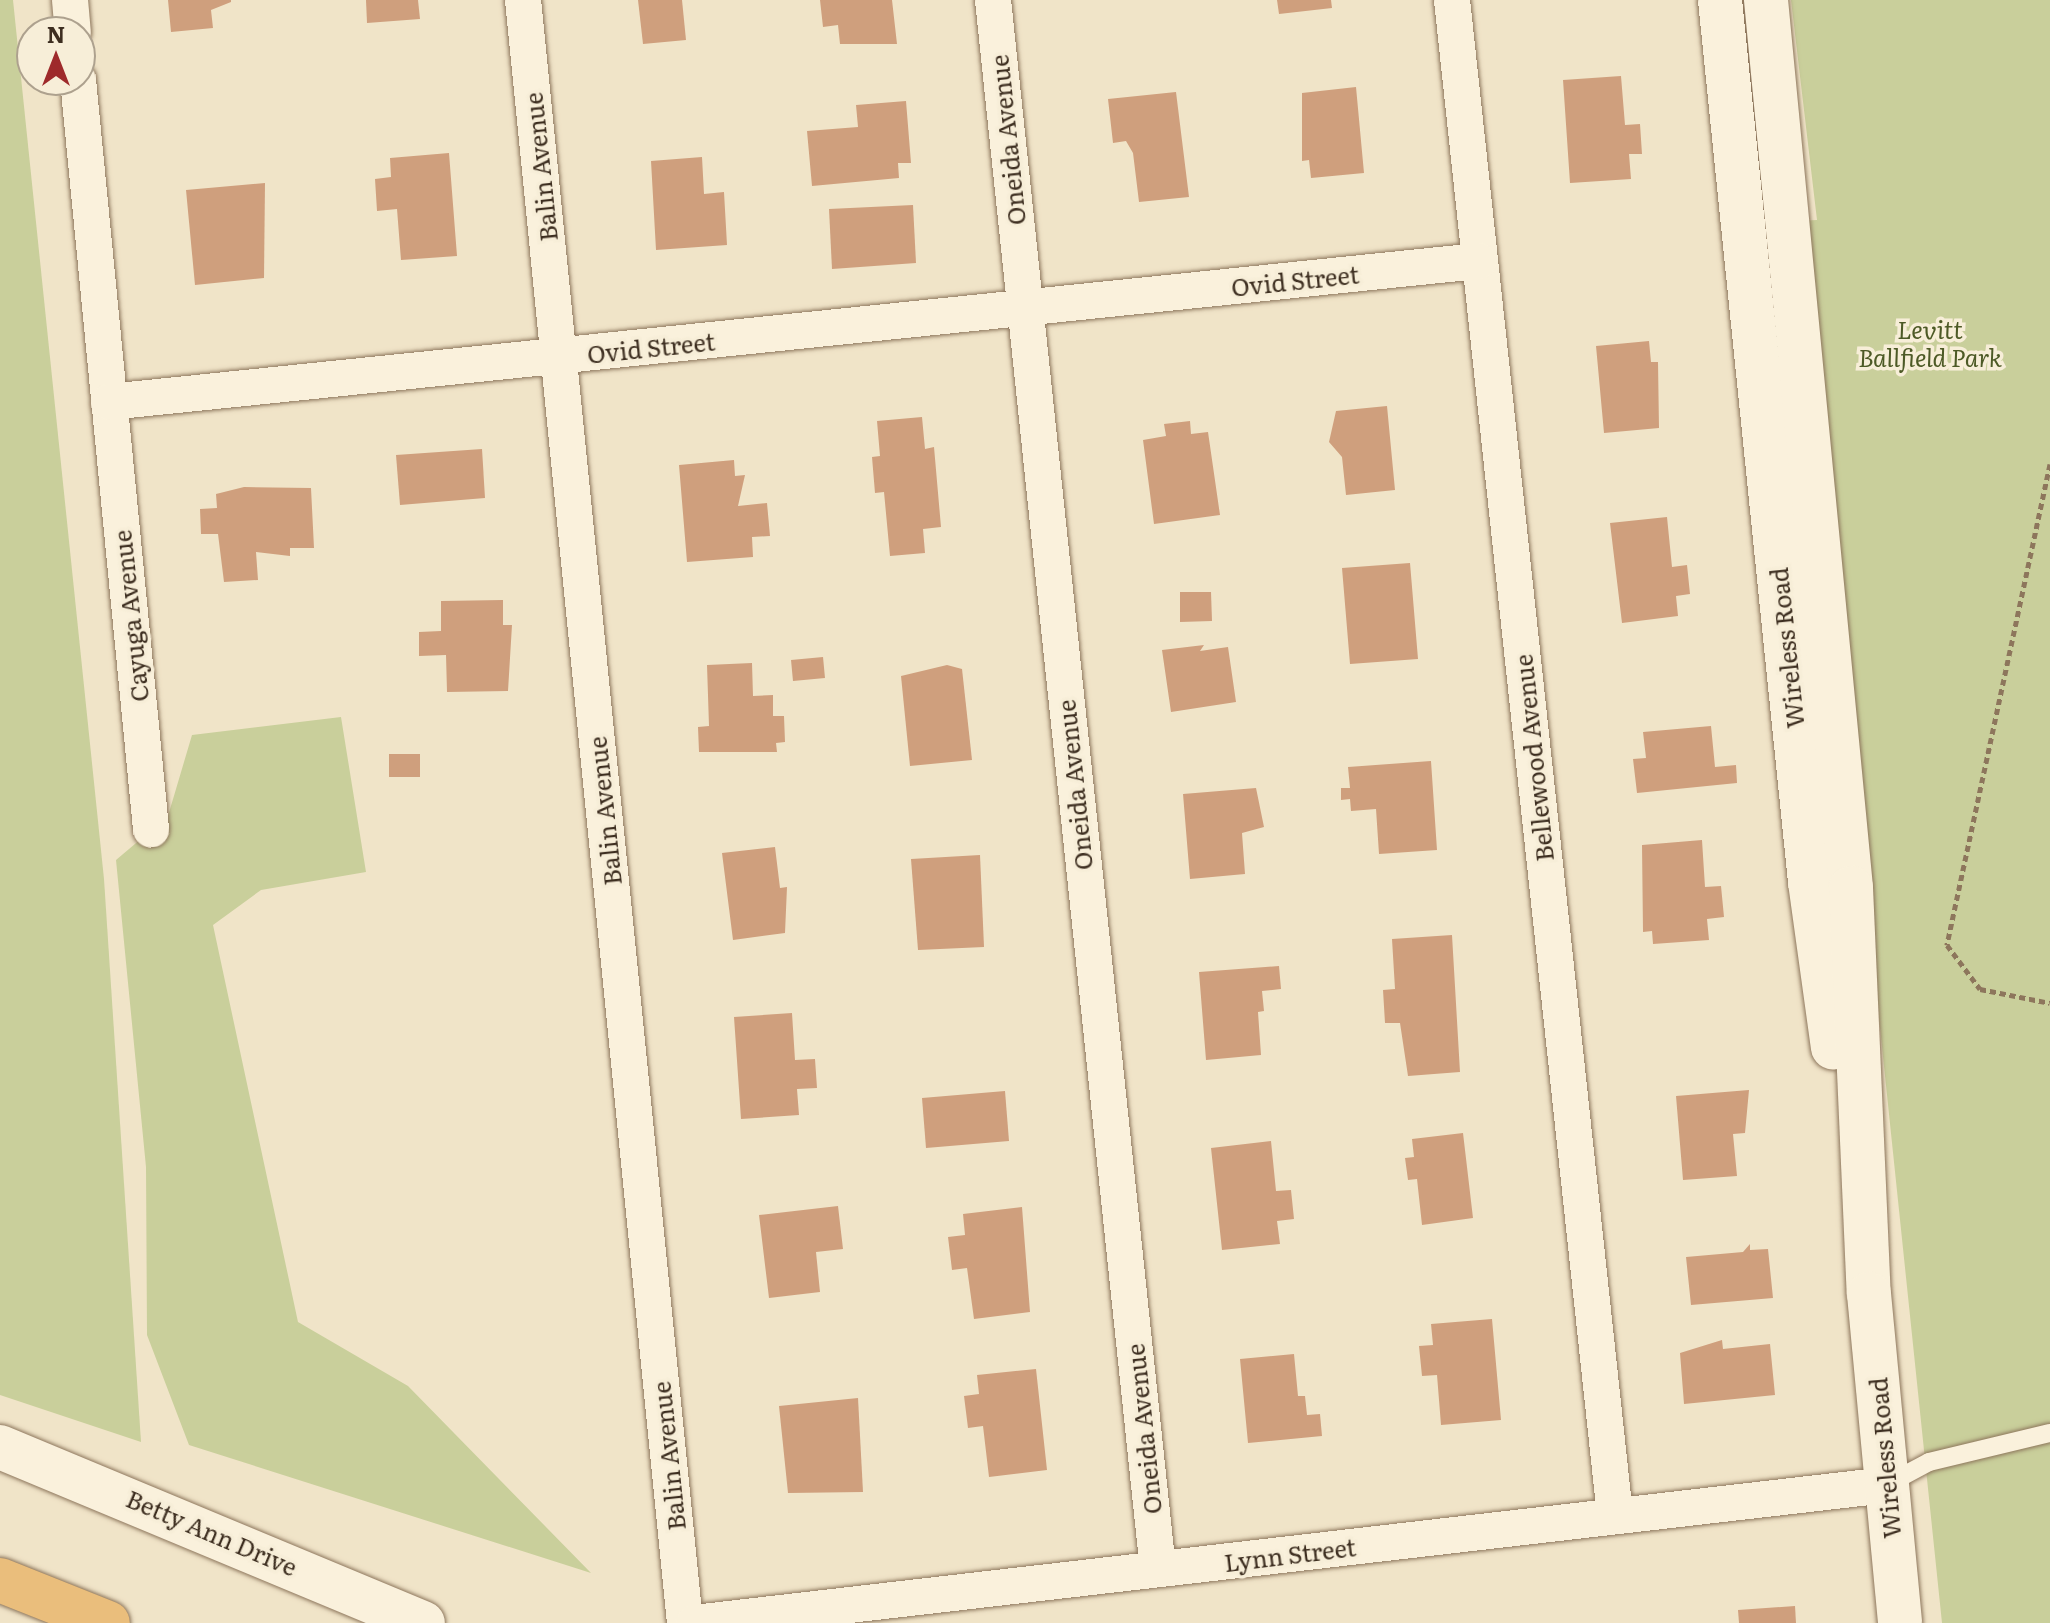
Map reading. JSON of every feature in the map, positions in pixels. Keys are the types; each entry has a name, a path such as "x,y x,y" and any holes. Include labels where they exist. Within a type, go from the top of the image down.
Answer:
{"highway":[{"path":"0,1580 108,1623"}],"main road":[{"name":"Wireless Road","path":"1720,0 1810,882 1869,1294"},
{"name":"Wireless Road","path":"1766,0 1851,888 1869,1294 1900,1623"},
{"name":"Betty Ann Drive","path":"0,1447 423,1623"}],"street":[{"name":"Balin Avenue","path":"523,0 685,1623"},
{"name":"Oneida Avenue","path":"993,0 1158,1569"},
{"name":"Bellewood Avenue","path":"1452,0 1615,1516"},
{"path":"80,98 109,402"},
{"name":"Ovid Street","path":"109,402 1479,261"},
{"name":"Cayuga Avenue","path":"109,402 151,829"},
{"name":"Lynn Street","path":"694,1623 1886,1485"}],"lane":[{"path":"1886,1485 1929,1462 2050,1433"}],"path":[{"path":"2050,464 1947,945 1980,989 2050,1003"}],"green space":[{"path":"0,0 13,0 16,96 23,96 104,879 141,1442 0,1395"},
{"name":"Levitt Ballfield Park","path":"1791,0 2050,0 2050,1623 1942,1623 1796,221 1817,220"},
{"path":"341,717 366,872 261,890 213,925 298,1322 408,1386 591,1573 189,1445 147,1335 146,1167 116,860 168,816 192,735"}],"building":[{"path":"168,0 231,2 211,10 213,28 171,32"},
{"path":"366,0 418,0 420,19 367,23"},
{"path":"638,0 682,0 686,40 643,44"},
{"path":"820,0 892,0 897,44 840,44 838,25 823,27"},
{"path":"1277,0 1331,0 1332,8 1279,14"},
{"path":"1621,76 1625,125 1640,124 1642,154 1629,154 1631,179 1570,183 1563,80"},
{"path":"1356,87 1364,173 1311,178 1309,160 1302,161 1302,93"},
{"path":"1176,92 1189,197 1139,202 1133,153 1126,141 1113,143 1108,99"},
{"path":"906,101 911,163 898,163 899,178 812,186 807,131 858,127 856,105"},
{"path":"449,153 457,256 401,260 397,209 377,211 375,179 391,177 390,158"},
{"path":"702,157 704,194 724,192 727,245 656,250 651,161"},
{"path":"265,183 264,278 195,285 186,190"},
{"path":"913,205 916,263 832,269 829,209"},
{"path":"1649,341 1651,362 1658,362 1659,428 1604,433 1596,346"},
{"path":"1387,406 1395,490 1346,495 1342,457 1329,442 1336,411"},
{"path":"922,417 925,449 934,447 941,527 923,529 925,553 890,556 884,492 875,493 872,457 880,456 877,421"},
{"path":"1190,421 1191,434 1208,432 1220,515 1154,524 1143,440 1166,436 1164,424"},
{"path":"482,449 485,498 400,505 396,455"},
{"path":"734,460 735,476 745,475 738,506 767,503 770,536 752,537 753,557 687,562 679,465"},
{"path":"244,487 311,488 314,548 290,548 290,556 256,552 258,580 224,582 218,534 201,534 200,509 217,508 216,494"},
{"path":"1667,517 1672,567 1687,565 1690,594 1676,596 1678,616 1622,623 1610,523"},
{"path":"1410,563 1418,659 1350,664 1342,568"},
{"path":"1180,592 1211,592 1212,621 1180,622"},
{"path":"503,600 503,625 512,625 508,691 447,692 446,655 419,656 419,632 441,631 441,601"},
{"path":"1204,645 1200,651 1228,647 1236,702 1171,712 1162,650"},
{"path":"823,657 825,678 793,681 791,660"},
{"path":"752,663 753,696 773,695 773,716 784,716 785,742 776,743 777,752 699,752 698,727 709,726 707,665"},
{"path":"947,665 962,669 972,760 910,766 901,676"},
{"path":"1711,726 1715,767 1736,765 1737,783 1637,793 1633,759 1646,758 1643,732"},
{"path":"389,754 420,754 420,777 389,777"},
{"path":"1431,761 1437,850 1379,854 1376,809 1351,811 1350,799 1341,800 1341,788 1350,788 1348,767"},
{"path":"1256,788 1264,827 1242,833 1245,874 1190,879 1183,794"},
{"path":"1702,840 1705,887 1721,886 1724,917 1707,919 1709,940 1653,944 1652,931 1643,932 1642,845"},
{"path":"775,847 780,888 787,887 785,933 733,940 722,853"},
{"path":"980,855 984,947 918,950 911,859"},
{"path":"1452,935 1460,1072 1408,1076 1400,1023 1385,1023 1383,990 1395,989 1392,939"},
{"path":"1279,966 1281,989 1262,991 1264,1011 1258,1012 1261,1055 1206,1060 1199,972"},
{"path":"792,1013 795,1060 815,1059 817,1088 797,1089 799,1115 741,1119 734,1017"},
{"path":"1749,1090 1745,1133 1733,1134 1737,1176 1683,1180 1676,1096"},
{"path":"1005,1091 1009,1141 926,1148 922,1098"},
{"path":"1463,1133 1473,1218 1422,1225 1417,1179 1408,1180 1405,1158 1414,1157 1412,1139"},
{"path":"1271,1141 1276,1191 1291,1190 1294,1219 1277,1221 1280,1244 1222,1250 1211,1148"},
{"path":"838,1206 843,1249 816,1252 820,1292 769,1298 759,1215"},
{"path":"1022,1207 1030,1312 974,1319 967,1268 952,1270 948,1237 965,1235 963,1214"},
{"path":"1750,1244 1750,1250 1768,1249 1773,1298 1691,1305 1686,1257 1743,1252"},
{"path":"1492,1319 1501,1420 1441,1425 1437,1375 1422,1376 1419,1346 1433,1345 1431,1324"},
{"path":"1722,1340 1723,1349 1770,1344 1775,1395 1684,1404 1680,1353"},
{"path":"1294,1354 1298,1396 1305,1396 1307,1415 1320,1414 1322,1436 1248,1443 1240,1359"},
{"path":"1036,1369 1047,1470 989,1477 983,1426 968,1428 964,1396 979,1394 977,1375"},
{"path":"858,1398 863,1492 788,1493 779,1406"},
{"path":"1795,1606 1796,1623 1739,1623 1738,1610"}]}
